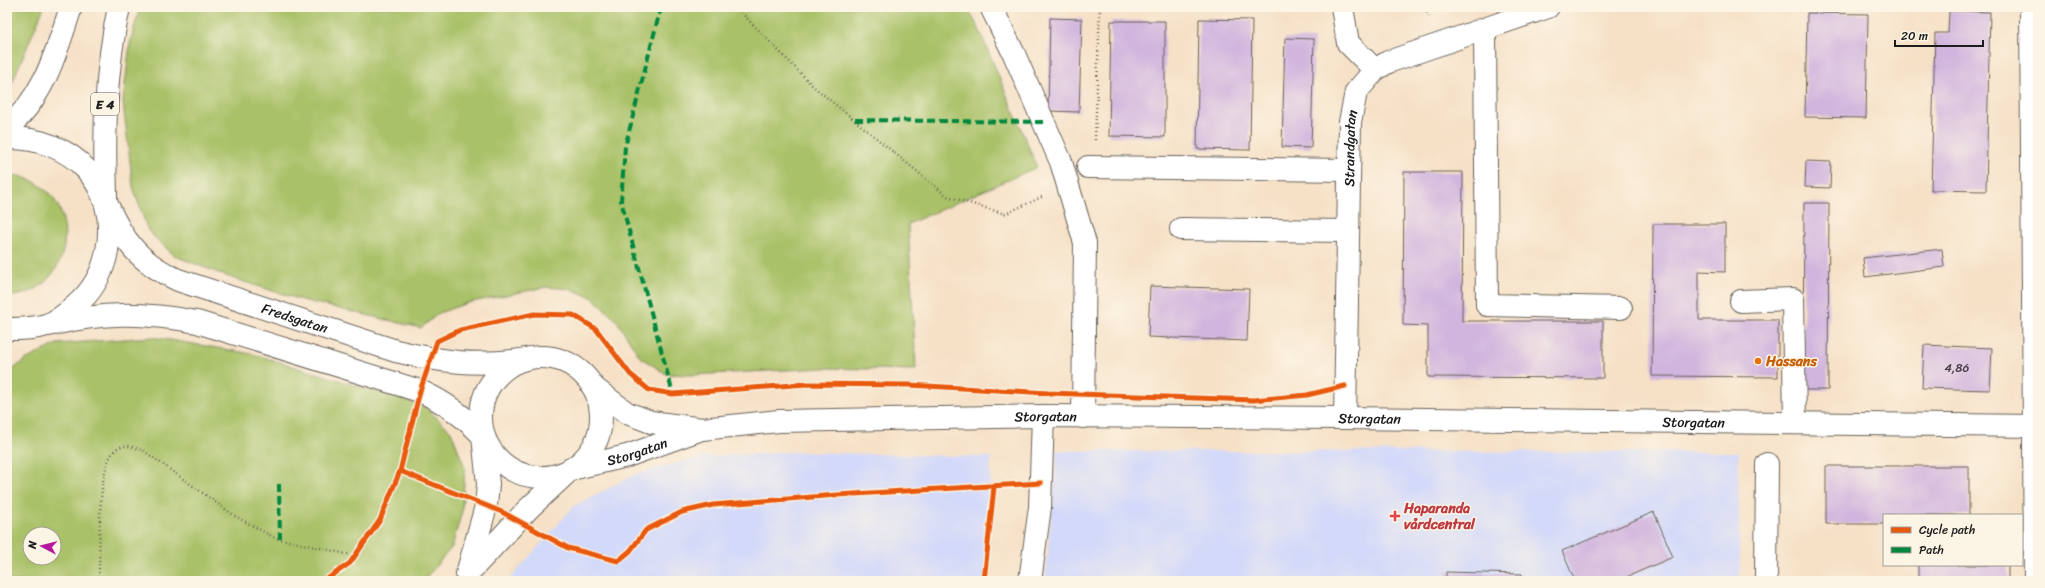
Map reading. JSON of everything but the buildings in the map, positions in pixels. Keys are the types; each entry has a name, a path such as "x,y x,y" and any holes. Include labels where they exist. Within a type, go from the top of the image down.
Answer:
{"main road":[{"path":"7,128 22,115 36,97 54,57 71,7"},
{"name":"E 4","path":"7,343 47,325 63,316 81,302 95,284 105,263 109,240 104,140 106,82 111,41 119,7"},
{"path":"991,7 1014,54 1060,162 1085,243 1083,416"},
{"path":"1342,7 1348,43 1375,70"},
{"name":"Strandgatan","path":"1345,418 1350,122 1356,92 1375,70 1388,62 1493,20 1548,7"},
{"path":"2031,7 2035,210 2035,581"},
{"path":"1493,20 1487,305 1621,308"},
{"name":"E 4","path":"7,138 35,139 56,146 75,158 88,170 106,202"},
{"path":"1091,167 1349,170"},
{"name":"Fredsgatan","path":"106,202 117,227 133,250 153,267 178,280 396,351 423,358 443,362 469,363 495,363 521,360"},
{"path":"1181,229 1348,231"},
{"path":"1741,301 1793,298 1794,423"},
{"path":"47,325 84,317 122,314 160,316 197,322 420,391 455,410 484,436"},
{"name":"E 4","path":"7,329 25,329 47,325"},
{"name":"Storgatan","path":"464,577 486,506 488,484 484,436 480,413 487,390 500,372 521,360 544,356 562,360 577,369 592,386 627,414 651,422 702,429 779,421 1043,416 2036,426"},
{"name":"Storgatan","path":"464,577 528,509 588,454 599,432 601,409 592,386"},
{"path":"1030,581 1040,507 1043,416"},
{"name":"Storgatan","path":"484,436 495,457 514,471 537,477 549,476 570,469 627,456 702,429"},
{"path":"1766,581 1767,464"}],"path":[{"path":"736,7 814,87 947,196 1005,214 1068,185"},
{"path":"1091,167 1100,7"},
{"path":"98,581 100,496 105,469 113,453 119,447 130,446 144,451 235,516 274,538 354,558 360,550"}],"shaded area":[{"name":"Haparanda vårdcentral","path":"1057,451 1738,452 1740,581 1045,581"},
{"path":"793,452 991,457 986,581 508,581 574,506 636,474 701,457"}],"green space":[{"path":"7,7 44,7 11,85 7,89"},
{"path":"140,7 967,7 978,27 1037,167 908,224 916,370 824,368 692,375 666,374 640,357 617,321 593,298 571,289 546,287 467,303 439,313 421,328 298,299 229,277 175,256 148,231 133,187 123,102 130,43"},
{"path":"7,174 34,182 52,197 62,216 65,238 60,260 49,278 31,291 7,296"},
{"path":"152,337 253,354 424,406 451,431 465,468 462,511 452,547 423,581 7,581 7,374 25,360 57,344"}],"marked path":[{"path":"661,7 625,147 621,201 673,394"},
{"path":"855,120 1043,122"},
{"path":"279,484 280,539"}],"cycle path":[{"path":"324,581 350,563 380,520 400,471 420,391 437,341 460,330 534,314 573,315 596,329 630,374 649,390 673,394 806,384 909,385 1048,393 1254,400 1307,395 1345,386"},
{"path":"400,471 502,512 568,548 618,561 630,551 646,530 682,512 713,505 837,495 1041,483"},
{"path":"984,581 994,487"}],"place":[{"name":"Hassans","path":"1758,361"},
{"name":"Haparanda vårdcentral","path":"1395,516"}]}
